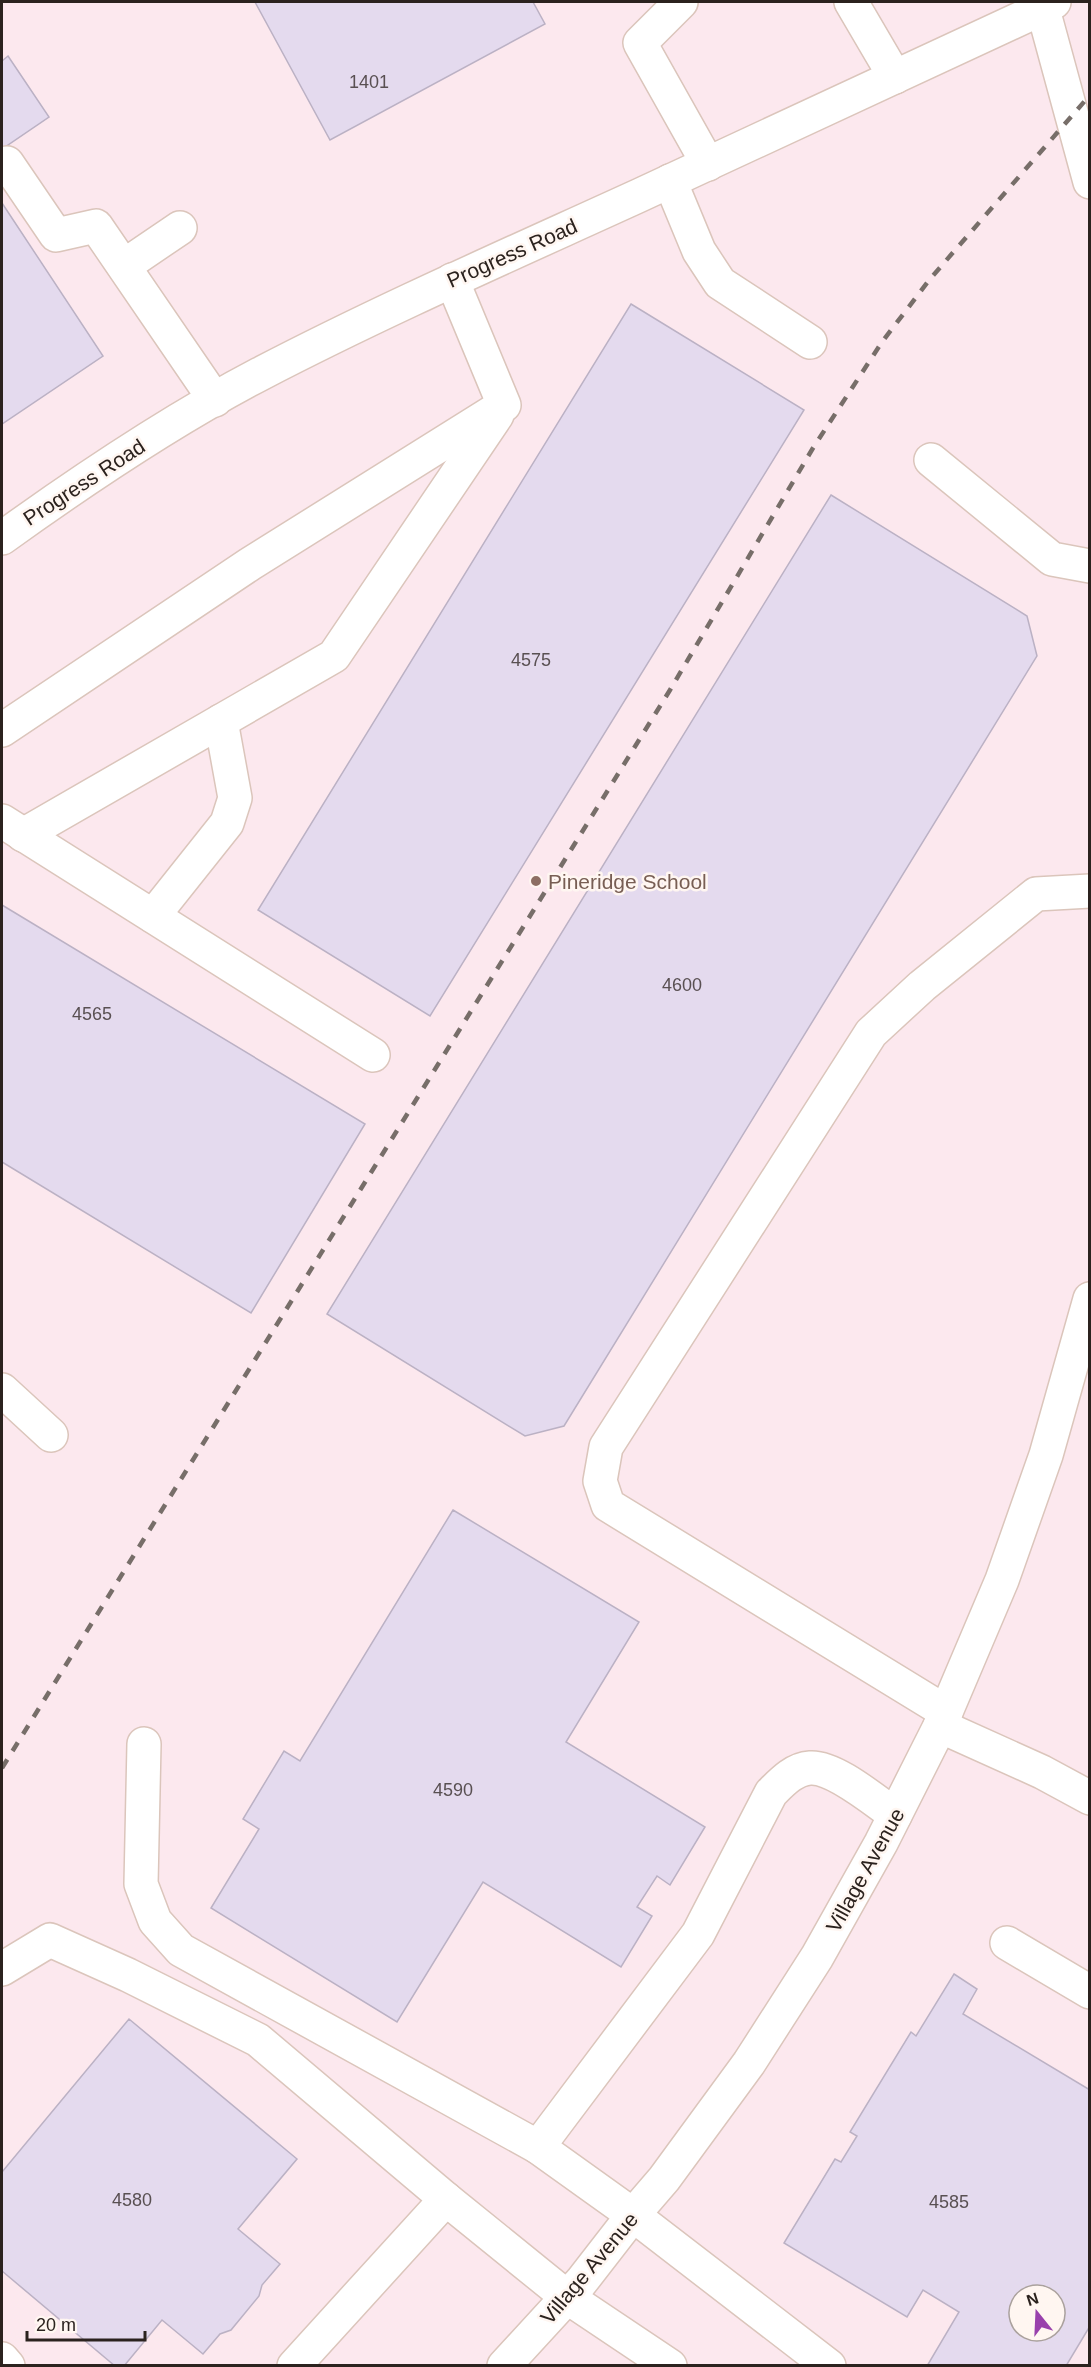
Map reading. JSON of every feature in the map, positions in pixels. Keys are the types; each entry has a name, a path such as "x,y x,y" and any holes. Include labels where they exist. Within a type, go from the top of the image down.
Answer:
{"street":[{"path":"681,2 640,43 708,164"},
{"path":"851,2 895,77"},
{"path":"1046,4 1089,182"},
{"name":"Progress Road","path":"2,538 54,500 258,375 452,280 708,164 1046,4"},
{"path":"7,163 56,235 96,226 215,400"},
{"path":"669,181 699,251 720,282 810,342"},
{"path":"124,266 180,228"},
{"path":"452,280 504,405"},
{"path":"12,828 221,721 334,656 504,405"},
{"path":"2,730 250,564 504,405"},
{"path":"932,460 1052,559 1089,566"},
{"path":"153,916 227,823 235,798 221,721"},
{"path":"12,828 373,1055"},
{"path":"1089,891 1036,894 922,986 871,1033 606,1447 600,1481 608,1505 943,1719 1089,1798"},
{"name":"Village Avenue","path":"504,2366 567,2297 664,2179 749,2063 817,1957 895,1815 943,1719 1002,1580 1042,1465 1089,1299"},
{"path":"2,1390 51,1435"},
{"path":"144,1744 141,1884 155,1921 182,1950 538,2147 633,2215 829,2366"},
{"path":"538,2147 698,1934 771,1793 787,1776 809,1767 828,1770 895,1815"},
{"path":"2,1969 50,1940 128,1975 258,2040 446,2199 567,2297 633,2356 670,2366"},
{"path":"1007,1943 1089,1992"},
{"path":"294,2366 446,2199"},
{"path":"2,2360 8,2366"}],"shaded area":[{"path":"2,2 1089,2 1089,2365 2,2366"}],"building":[{"path":"255,2 533,2 545,24 330,140"},
{"path":"8,56 49,117 2,149 2,61"},
{"path":"2,203 103,356 2,424"},
{"path":"631,304 804,410 430,1016 258,910"},
{"path":"831,495 1027,616 1037,656 564,1426 525,1436 327,1314"},
{"path":"2,905 365,1124 251,1313 2,1162"},
{"path":"453,1510 639,1622 566,1742 705,1827 670,1885 657,1876 637,1907 652,1916 621,1967 483,1882 397,2022 211,1908 259,1829 243,1819 284,1751 300,1761"},
{"path":"954,1974 977,1989 963,2014 1090,2090 1090,2326 1066,2366 927,2366 959,2312 923,2290 907,2317 784,2243 835,2159 841,2162 857,2136 850,2132 911,2032 916,2036"},
{"path":"129,2019 297,2159 238,2229 280,2264 262,2285 259,2296 231,2330 220,2334 203,2354 162,2320 124,2366 115,2366 2,2271 2,2172"}],"railway":[{"path":"2,1768 670,690 813,448 882,342 930,279 1090,95"}],"place":[{"name":"Pineridge School","path":"536,881"}]}
